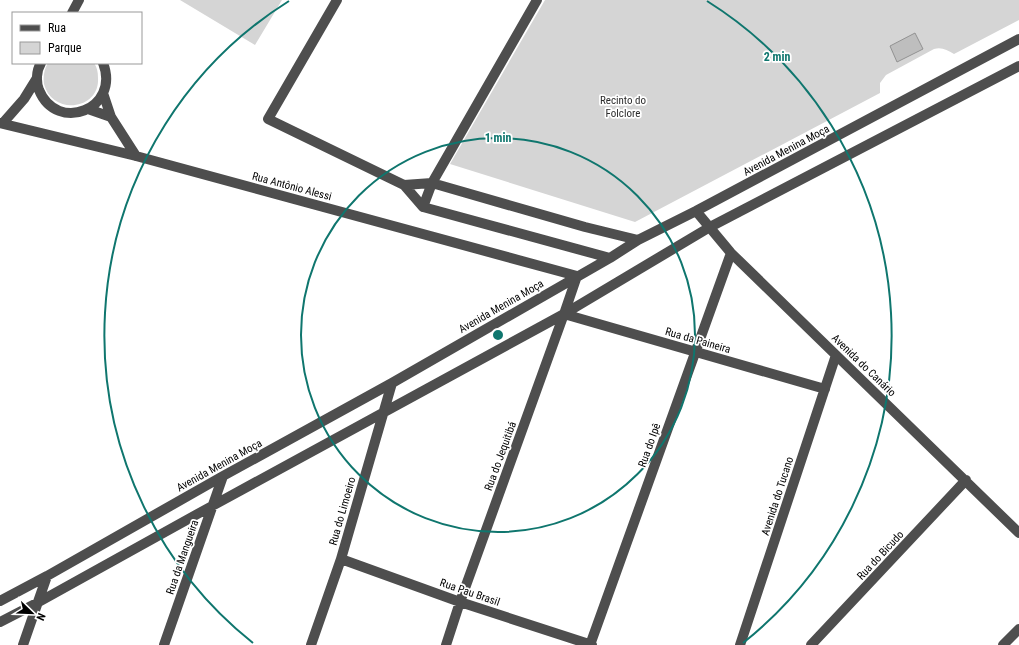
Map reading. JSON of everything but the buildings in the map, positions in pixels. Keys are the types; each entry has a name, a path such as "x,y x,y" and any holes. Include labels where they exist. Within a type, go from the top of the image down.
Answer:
{"street":[{"path":"73,12 79,0"},
{"path":"337,0 268,119 404,185 423,207 610,258"},
{"path":"423,207 432,182 537,0"},
{"name":"Avenida Menina Moça","path":"0,601 392,383 610,258 638,240 696,211 1019,39"},
{"path":"40,64 37,78 38,88 43,98 59,111 69,113 88,109 97,102 103,93 107,82 103,64"},
{"path":"0,622 38,603 212,506 564,314 710,227 1019,66"},
{"path":"1,123 24,100 37,78"},
{"path":"103,93 111,117 136,156"},
{"path":"24,100 43,98"},
{"path":"88,109 111,117"},
{"name":"Rua Antônio Alessi","path":"1,123 136,156 577,276"},
{"path":"404,185 432,182 585,227 638,240"},
{"name":"Avenida do Canário","path":"696,211 731,253 1019,533"},
{"name":"Rua do Ipê","path":"591,645 731,253"},
{"name":"Rua do Jequitibá","path":"446,645 577,276"},
{"name":"Rua da Paineira","path":"564,314 825,389"},
{"name":"Avenida do Tucano","path":"740,645 836,355"},
{"name":"Rua do Limoeiro","path":"311,645 341,560 392,383"},
{"name":"Rua da Mangueira","path":"164,645 223,476"},
{"name":"Rua do Bicudo","path":"811,645 966,480"},
{"name":"Rua Pau Brasil","path":"341,560 460,602 591,645"},
{"path":"23,645 47,576"},
{"path":"1003,645 1019,628"}],"green space":[{"path":"180,0 282,0 255,45"},
{"name":"Recinto do Folclore","path":"545,0 1019,0 1019,20 954,54 947,50 937,48 934,49 886,75 880,83 880,93 635,222 450,164"},
{"path":"48,64 95,64 98,78 97,89 92,97 84,102 75,105 65,105 56,101 49,94 44,84 44,73"}]}
